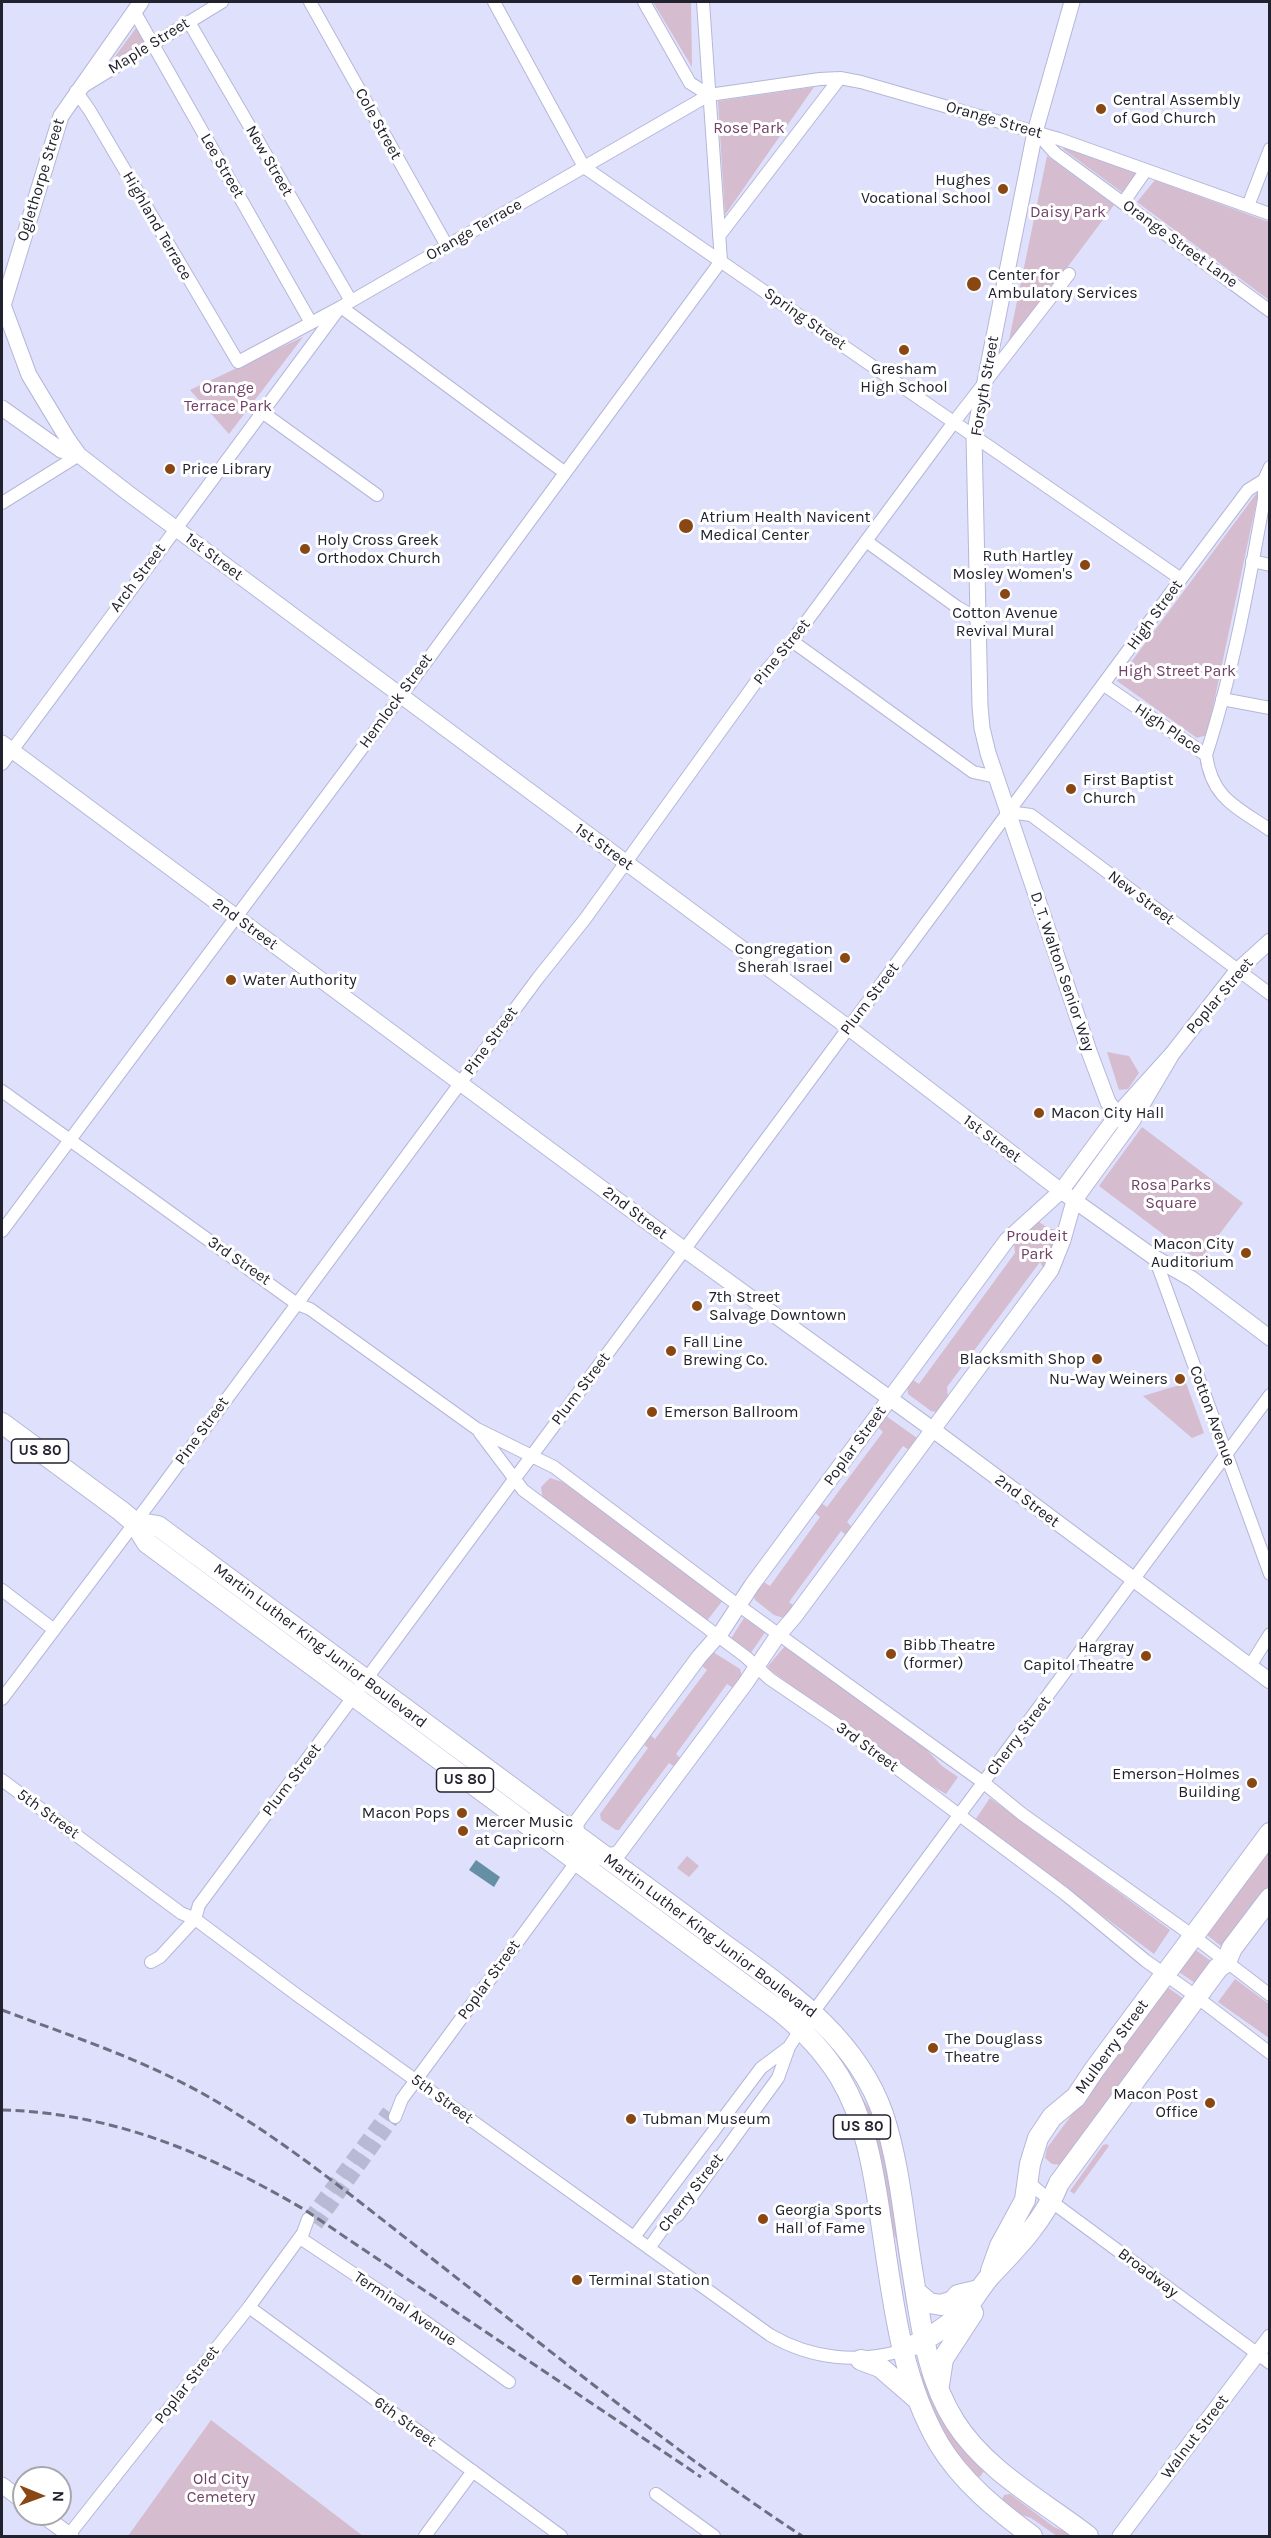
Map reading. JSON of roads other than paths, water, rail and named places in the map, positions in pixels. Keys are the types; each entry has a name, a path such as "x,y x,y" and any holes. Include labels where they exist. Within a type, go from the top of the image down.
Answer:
{"main road":[{"name":"Martin Luther King Junior Boulevard","path":"2,1423 134,1522 147,1543 781,2012 815,2045 839,2076 863,2132 873,2168 904,2350 920,2402 939,2444 966,2480 1002,2514 1032,2536"},
{"name":"Martin Luther King Junior Boulevard","path":"134,1522 158,1526 367,1679 813,2012 838,2038 856,2062 883,2114 895,2162 924,2340 939,2390 955,2423 999,2469 1088,2536"},
{"name":"Mulberry Street","path":"984,2284 1000,2246 1025,2200 1033,2150 1052,2116 1076,2097 1269,1833"},
{"name":"Mulberry Street","path":"904,2350 954,2320 1012,2254 1052,2202 1059,2183 1218,1968 1226,1962 1232,1948 1269,1898"},
{"path":"916,2292 929,2304 941,2306 953,2301 958,2295 984,2284"},
{"path":"939,2390 943,2359 975,2311 984,2284"},
{"path":"861,2360 880,2367 920,2402"}],"street":[{"name":"Maple Street","path":"76,92 222,2"},
{"name":"Cole Street","path":"310,2 447,246"},
{"name":"Spring Street","path":"494,2 584,167 1180,579"},
{"path":"644,2 690,83 709,95"},
{"path":"703,2 721,261"},
{"name":"Forsyth Street","path":"1008,812 982,728 974,436 1035,132 1072,2"},
{"name":"Lee Street","path":"137,6 152,44 310,321"},
{"name":"Oglethorpe Street","path":"2,305 61,116 137,6"},
{"name":"New Street","path":"189,22 346,304 564,472"},
{"path":"719,236 840,78"},
{"name":"Orange Street","path":"709,95 797,81 840,78 1035,132 1269,214"},
{"name":"Highland Terrace","path":"76,92 90,111 238,362"},
{"name":"Orange Terrace","path":"238,362 310,321 346,304 709,95"},
{"name":"Orange Street Lane","path":"1035,132 1055,153 1269,311"},
{"path":"1248,206 1269,148"},
{"path":"1123,203 1146,170"},
{"path":"2,254 13,254 20,248"},
{"name":"Hemlock Street","path":"2,1231 401,696 721,261"},
{"path":"984,385 1069,274"},
{"name":"Arch Street","path":"2,764 7,747 346,304"},
{"name":"1st Street","path":"2,305 29,375 79,454 176,529 849,1028 1074,1201 1155,1258 1192,1279 1269,1338"},
{"name":"Pine Street","path":"2,1699 460,1083 585,919 756,682 792,641 984,385"},
{"path":"2,408 60,450 79,454"},
{"path":"262,412 377,495"},
{"path":"2,502 79,454"},
{"name":"High Street","path":"1206,755 1222,699 1264,499 1264,480 1269,467"},
{"name":"High Street","path":"1008,812 1248,490 1264,480"},
{"path":"866,541 957,607 978,619"},
{"path":"1252,561 1269,564"},
{"path":"792,641 973,772 996,777"},
{"name":"High Place","path":"1104,685 1206,755 1212,782 1222,796 1269,830"},
{"path":"1222,699 1269,708"},
{"name":"2nd Street","path":"7,747 685,1250 932,1429 1269,1681"},
{"name":"New Street","path":"1008,812 1031,815 1269,994"},
{"name":"Plum Street","path":"152,1962 160,1957 195,1919 199,1905 1008,812"},
{"name":"D. T. Walton Senior Way","path":"1008,812 1108,1102 1128,1127"},
{"name":"Poplar Street","path":"392,2114 577,1861 576,1823 702,1653 717,1637 752,1585 1007,1240 1061,1191 1117,1115 1172,1054 1238,971 1269,941"},
{"name":"Poplar Street","path":"577,1861 618,1854 1051,1270 1063,1240 1074,1201 1128,1127 1172,1054"},
{"name":"3rd Street","path":"2,1091 297,1304 310,1309 477,1429 554,1467 984,1783 1022,1814 1193,1936 1269,1995"},
{"name":"Cotton Avenue","path":"1155,1258 1269,1574"},
{"name":"Cherry Street","path":"650,2248 667,2223 678,2215 778,2078 789,2047 813,2012 1269,1395"},
{"name":"3rd Street","path":"477,1429 523,1490 756,1665 770,1679 851,1734 1065,1894 1131,1950 1269,2053"},
{"path":"2,1590 53,1629"},
{"path":"1250,1666 1269,1634"},
{"name":"5th Street","path":"2,1780 182,1913 195,1919 781,2342 808,2352 861,2360 904,2350"},
{"path":"606,1857 606,1883"},
{"name":"Cherry Street","path":"634,2237 761,2068 789,2047"},
{"name":"Broadway","path":"1028,2181 1052,2202 1263,2359"},
{"path":"661,2201 661,2208 665,2213 671,2216 678,2215"},
{"name":"Poplar Street","path":"69,2536 249,2307 312,2222"},
{"name":"Terminal Avenue","path":"302,2235 509,2382"},
{"name":"6th Street","path":"249,2307 561,2536"},
{"name":"Walnut Street","path":"1120,2536 1263,2359 1269,2337"},
{"path":"425,2536 473,2471"},
{"path":"656,2494 714,2536"},
{"path":"56,2526 69,2536"}],"water":[{"path":"476,1860 500,1877 494,1887 469,1870"}],"tunnel":[{"path":"308,2219 388,2111"},
{"path":"317,2225 395,2117"}],"railway":[{"path":"2,2010 157,2071 207,2096 265,2132 349,2193 567,2365 660,2435 802,2536"},
{"path":"2,2110 43,2113 122,2128 160,2140 233,2171 305,2210 701,2477"}],"place":[{"name":"Central Assembly of God Church","path":"1101,109"},
{"name":"Hughes Vocational School","path":"1003,189"},
{"name":"Center for Ambulatory Services","path":"974,284"},
{"name":"Gresham High School","path":"904,350"},
{"name":"Price Library","path":"170,469"},
{"name":"Atrium Health Navicent Medical Center","path":"686,526"},
{"name":"Holy Cross Greek Orthodox Church","path":"305,549"},
{"name":"Ruth Hartley Mosley Women's","path":"1085,565"},
{"name":"Cotton Avenue Revival Mural","path":"1005,594"},
{"name":"First Baptist Church","path":"1071,789"},
{"name":"Congregation Sherah Israel","path":"845,958"},
{"name":"Water Authority","path":"231,980"},
{"name":"Macon City Hall","path":"1039,1113"},
{"name":"Macon City Auditorium","path":"1246,1253"},
{"name":"7th Street Salvage Downtown","path":"697,1306"},
{"name":"Fall Line Brewing Co.","path":"671,1351"},
{"name":"Blacksmith Shop","path":"1097,1359"},
{"name":"Nu-Way Weiners","path":"1180,1379"},
{"name":"Emerson Ballroom","path":"652,1412"},
{"name":"Bibb Theatre (former)","path":"891,1654"},
{"name":"Hargray Capitol Theatre","path":"1146,1656"},
{"name":"Emerson–Holmes Building","path":"1252,1783"},
{"name":"Macon Pops","path":"462,1813"},
{"name":"Mercer Music at Capricorn","path":"463,1831"},
{"name":"The Douglass Theatre","path":"933,2048"},
{"name":"Macon Post Office","path":"1210,2103"},
{"name":"Tubman Museum","path":"631,2119"},
{"name":"Georgia Sports Hall of Fame","path":"763,2219"},
{"name":"Terminal Station","path":"577,2280"}],"park label":[{"name":"Rose Park","path":"749,128"},
{"name":"Daisy Park","path":"1068,212"},
{"name":"Orange Terrace Park","path":"228,397"},
{"name":"High Street Park","path":"1177,671"},
{"name":"Rosa Parks Square","path":"1171,1194"},
{"name":"Proudeit Park","path":"1037,1245"},
{"name":"Old City Cemetery","path":"221,2488"}]}
